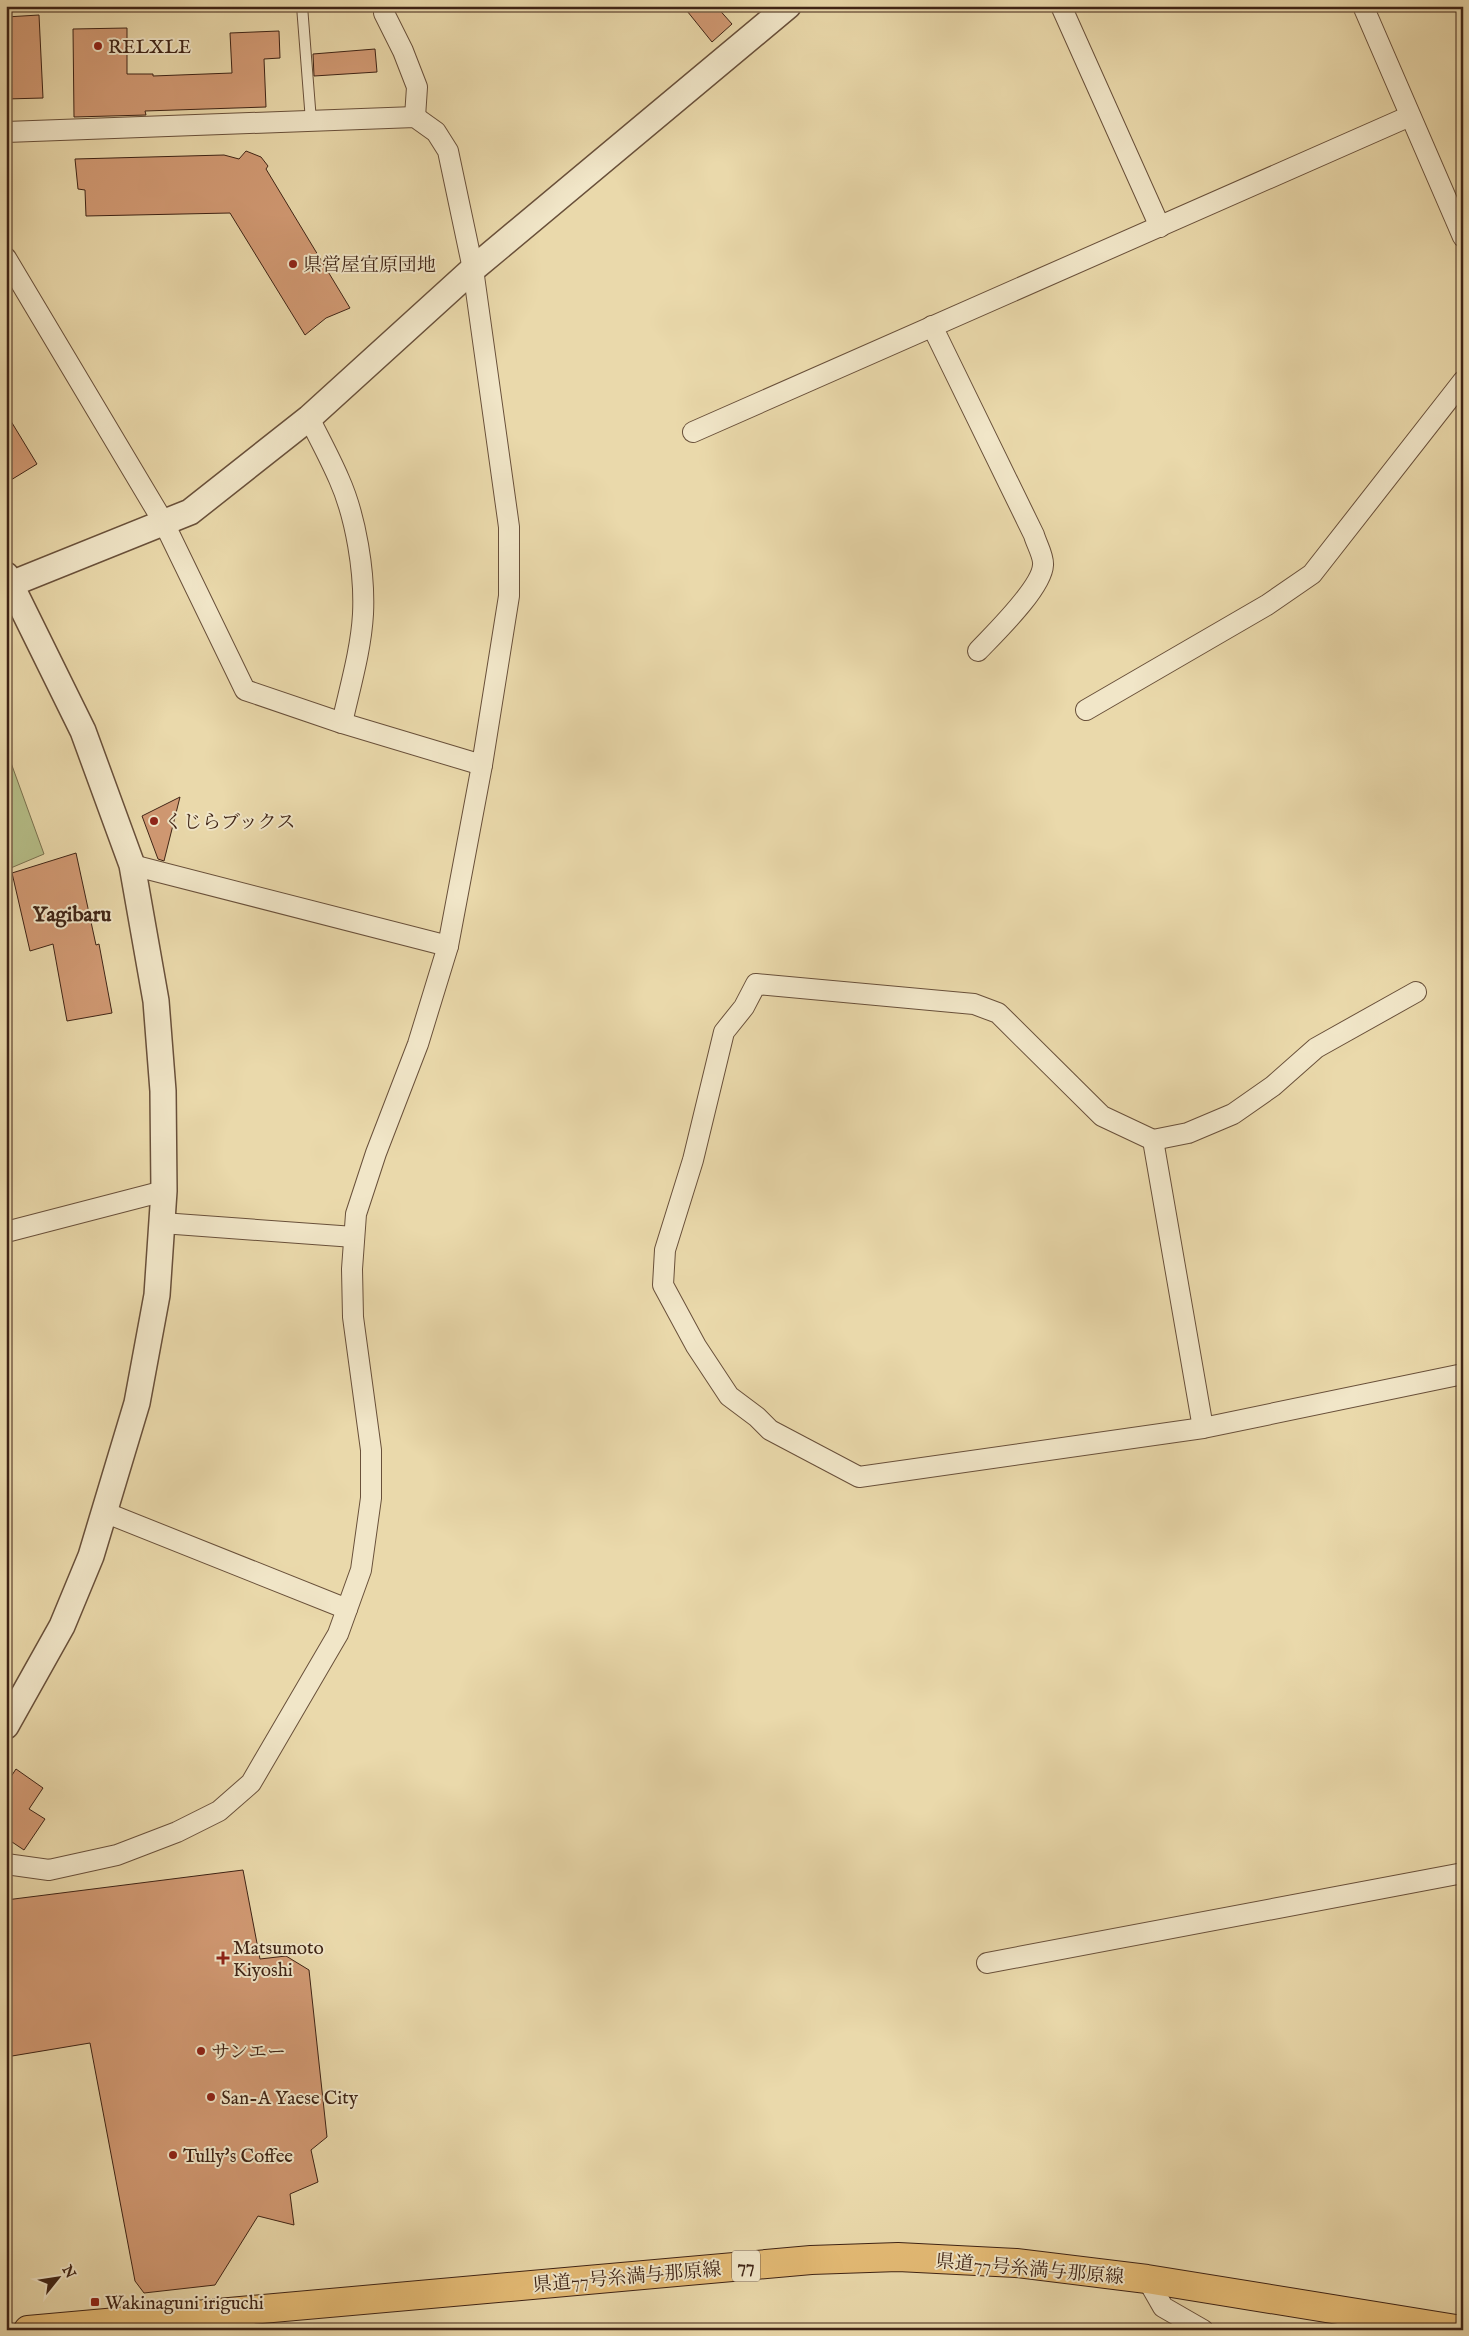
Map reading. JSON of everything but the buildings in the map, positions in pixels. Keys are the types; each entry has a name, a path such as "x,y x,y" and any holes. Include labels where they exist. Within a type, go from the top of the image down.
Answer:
{"main road":[{"name":"県道77号糸満与那原線","path":"28,2330 811,2260 898,2257 1016,2263 1147,2280 1462,2330"}],"street":[{"path":"385,6 384,12 403,51 416,87 415,117"},
{"path":"6,1726 62,1626 91,1556 137,1403 157,1295 164,1191 163,1091 156,1001 132,865 83,731 8,582 190,512 309,418 473,269 788,6"},
{"path":"1061,6 1160,227"},
{"path":"1363,6 1463,238"},
{"path":"693,432 1410,116"},
{"path":"6,132 415,117 436,132 448,151 473,269 509,527 509,596 482,765 448,946 418,1044 376,1153 356,1214 352,1269 353,1317 370,1450 371,1498 361,1570 338,1634 251,1783 219,1811 177,1832 117,1855 49,1870 6,1864"},
{"path":"6,258 164,523 245,690 482,765"},
{"path":"932,326 1034,535 1044,564 1037,582 1012,615 978,651"},
{"path":"1086,710 1267,605 1312,574 1463,381"},
{"path":"309,418 340,481 354,529 361,576 363,614 358,653 342,722"},
{"path":"132,865 448,946"},
{"path":"1416,992 1316,1048 1273,1086 1233,1114 1188,1133 1153,1140 1102,1116 998,1013 974,1004 756,984 744,1007 724,1032 692,1160 666,1250 663,1286 696,1346 729,1396 758,1417 770,1430 860,1476 1203,1428 1463,1374"},
{"path":"1153,1140 1203,1428"},
{"path":"6,1232 164,1191"},
{"path":"162,1223 354,1237"},
{"path":"104,1512 347,1609"},
{"path":"987,1963 1463,1874"},
{"path":"1147,2280 1163,2307 1202,2330"}],"lane":[{"path":"302,6 311,121"}],"green space":[{"path":"6,749 44,854 6,870"}],"place":[{"name":"RELXLE","path":"98,46"},
{"name":"県営屋宜原団地","path":"293,264"},
{"name":"くじらブックス","path":"154,821"},
{"name":"Matsumoto Kiyoshi","path":"223,1958"},
{"name":"サンエー","path":"201,2051"},
{"name":"San-A Yaese City","path":"211,2097"},
{"name":"Tully's Coffee","path":"173,2155"},
{"name":"Wakinaguni iriguchi","path":"95,2302"}],"district":[{"name":"Yagibaru","path":"72,914"}]}
